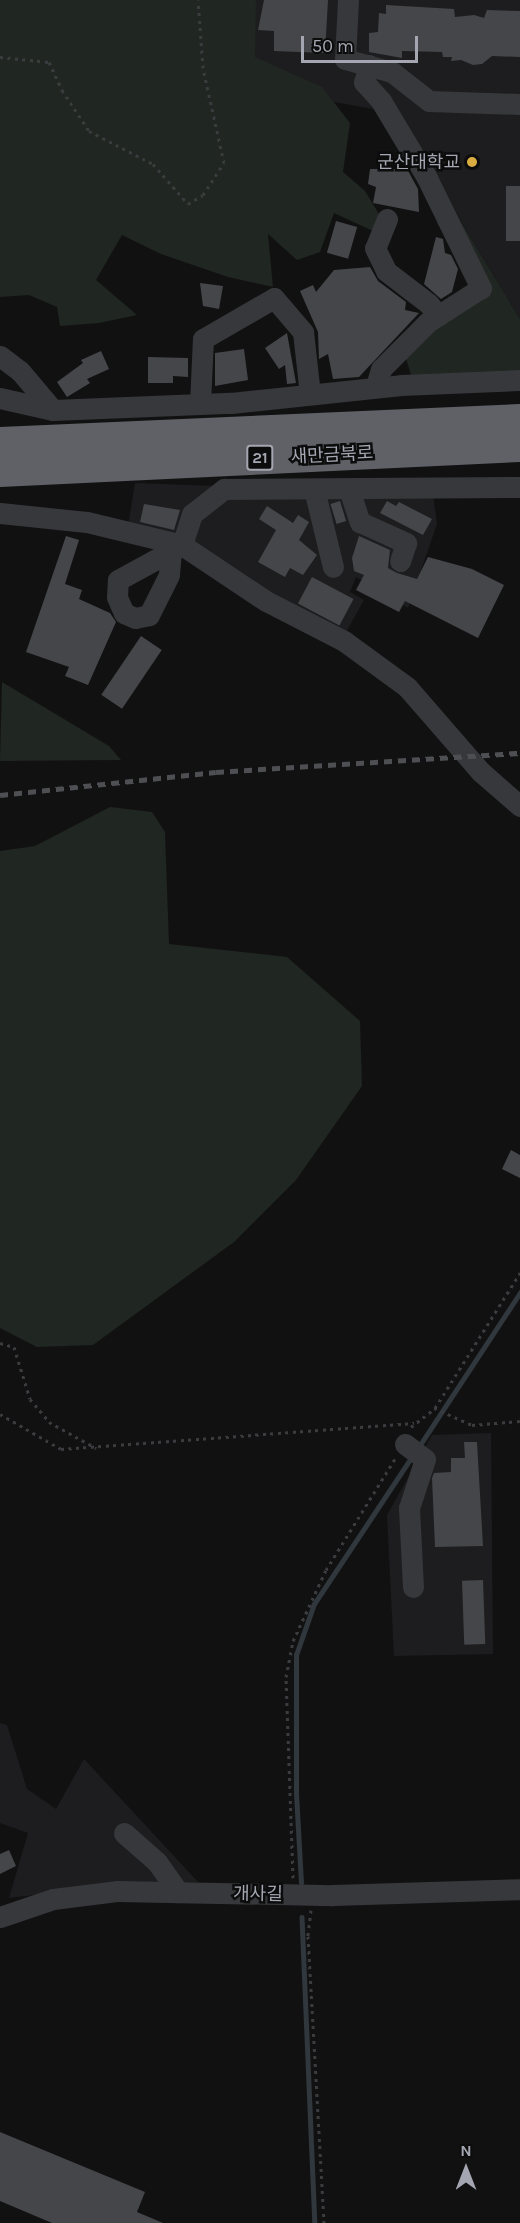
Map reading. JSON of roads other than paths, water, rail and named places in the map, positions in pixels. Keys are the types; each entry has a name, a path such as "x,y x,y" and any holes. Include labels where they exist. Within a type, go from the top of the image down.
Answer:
{"highway":[{"name":"새만금북로","path":"0,443 514,419"},
{"name":"새만금북로","path":"0,471 520,446"},
{"path":"430,450 520,461"}],"street":[{"path":"348,0 345,58 392,72 429,101 520,105"},
{"path":"369,65 364,82 381,101 427,178 481,288 438,316 381,369 376,387"},
{"path":"387,219 375,248 386,271 429,304 438,316"},
{"path":"200,404 203,339 274,298 303,332 310,394"},
{"path":"0,356 20,371 53,410"},
{"path":"0,398 53,410 200,404 376,387 520,380"},
{"path":"177,548 192,514 224,489 520,487"},
{"path":"314,489 333,567"},
{"path":"349,489 360,522 406,543 400,561"},
{"path":"0,513 87,522 177,548 266,601 344,641 406,687 481,772 520,806"},
{"path":"413,1449 425,1459 410,1508 413,1587"},
{"path":"124,1833 158,1862 178,1892"},
{"name":"개사길","path":"0,1917 53,1899 86,1894 178,1892 303,1894 520,1888"}],"waterway":[{"path":"418,1448 520,1293"},
{"path":"301,1883 296,1794 296,1655 314,1604 411,1458"},
{"path":"302,1917 315,2223"}],"railway":[{"path":"0,795 216,772 520,753"}],"place":[{"name":"군산대학교","path":"472,162"}]}
